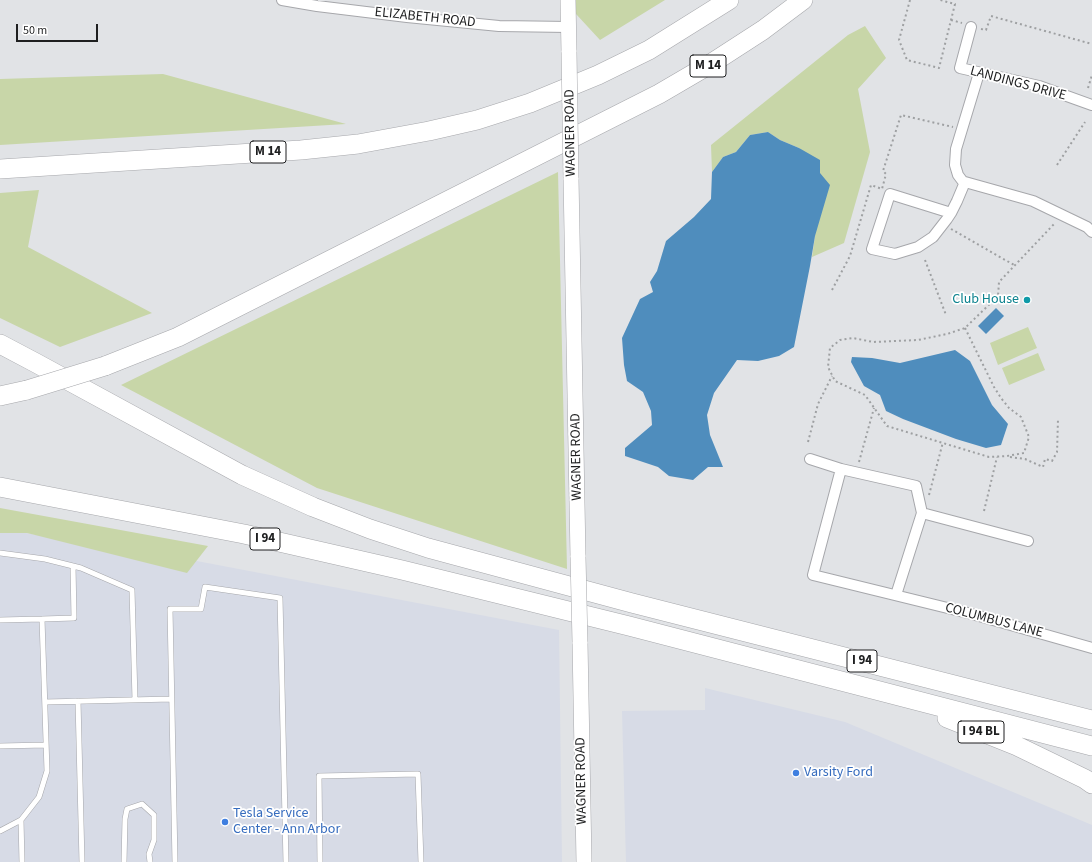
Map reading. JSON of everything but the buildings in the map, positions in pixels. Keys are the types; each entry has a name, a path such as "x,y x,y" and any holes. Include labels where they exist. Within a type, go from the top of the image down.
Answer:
{"highway":[{"name":"M 14","path":"0,169 301,150 358,144 429,131 477,120 530,102 598,75 649,50 729,0"},
{"name":"M 14","path":"0,396 27,390 105,366 178,337 658,94 712,63 762,30 803,0"},
{"name":"I 94","path":"0,344 242,475 313,507 370,529 428,548 617,599 1092,720"},
{"name":"I 94","path":"0,487 244,534 402,570 542,604 1092,746"},
{"name":"I 94 BL","path":"867,687 1017,746 1085,779 1092,784"}],"main road":[{"name":"WAGNER ROAD","path":"568,0 584,862"}],"street":[{"name":"ELIZABETH ROAD","path":"282,0 355,11 491,25 569,26"},
{"name":"LANDINGS DRIVE","path":"972,26 960,68 1039,86 1092,105"},
{"path":"979,73 956,150 955,165 958,175 964,183 965,182 1033,201 1090,227"},
{"path":"951,213 890,194 872,249 896,254 918,247 933,237 951,213 965,182"},
{"path":"810,459 842,469 916,486 922,513 896,595"},
{"name":"COLUMBUS LANE","path":"842,469 813,575 972,614 1092,648"},
{"path":"922,513 1028,541"}],"lane":[{"path":"0,553 45,559 82,568 132,590 135,700"},
{"path":"0,620 74,618 73,566"},
{"path":"174,862 170,609 201,609 206,587 280,598 286,862"},
{"path":"0,831 21,820 39,796 47,771 42,619"},
{"path":"45,702 172,699"},
{"path":"78,701 82,862"},
{"path":"0,746 46,745"},
{"path":"320,862 319,776 418,774 421,862"},
{"path":"124,862 125,819 127,809 142,804 154,815 154,840 149,854 150,862"},
{"path":"21,820 22,862"}],"path":[{"path":"910,0 899,40 907,60 939,68 955,4 940,0"},
{"path":"951,20 986,30 991,16 1092,44"},
{"path":"1088,88 1092,75"},
{"path":"832,290 850,256 871,185 882,189 886,174 883,171 901,115 953,127"},
{"path":"1057,165 1085,122"},
{"path":"965,328 994,387 1009,408 1021,417 1029,437 1024,453 989,457 887,426 865,395 835,381 828,367 830,348 840,340 853,338 873,342 918,340 947,334 965,328 998,296 999,282 1063,215"},
{"path":"951,229 1014,265"},
{"path":"925,260 946,315"},
{"path":"808,442 818,404 832,376"},
{"path":"858,464 874,408"},
{"path":"1007,456 1025,459 1043,467 1045,459 1052,461 1057,452 1058,419"},
{"path":"929,497 943,442"},
{"path":"984,511 996,457"}],"shaded area":[{"path":"0,529 160,554 559,630 562,862 0,862"},
{"name":"Varsity Ford","path":"705,688 845,722 1092,825 1092,862 626,862 622,711 705,710"}],"green space":[{"path":"576,0 665,0 600,40 576,14"},
{"path":"865,26 886,58 858,89 870,152 844,243 812,257 820,173 799,148 780,140 768,132 750,135 736,152 723,157 712,172 711,145 848,35"},
{"path":"163,74 346,124 0,145 0,79"},
{"path":"558,172 567,569 317,488 121,385"},
{"path":"39,190 28,247 152,313 60,347 0,318 0,193"},
{"path":"1028,327 1037,348 998,365 990,343"},
{"path":"1038,353 1045,370 1009,385 1002,368"},
{"path":"0,508 208,546 187,573 27,533 0,533"}],"water":[{"path":"768,132 780,140 799,148 820,160 820,173 830,185 815,236 794,347 779,356 758,361 737,360 714,393 707,415 710,435 723,467 708,467 693,480 669,476 658,467 625,456 625,448 652,425 651,411 643,392 627,381 622,338 640,299 653,292 650,282 657,271 666,241 694,217 711,199 712,172 723,157 736,152 750,135"},
{"path":"996,308 1004,316 986,334 978,326"},
{"path":"955,350 970,361 992,405 1008,424 1001,445 986,448 956,439 886,411 880,395 864,386 851,362 852,357 872,358 900,363"}],"place":[{"name":"Club House","path":"1027,300"},
{"name":"Varsity Ford","path":"796,773"},
{"name":"Tesla Service Center - Ann Arbor","path":"225,822"}]}
